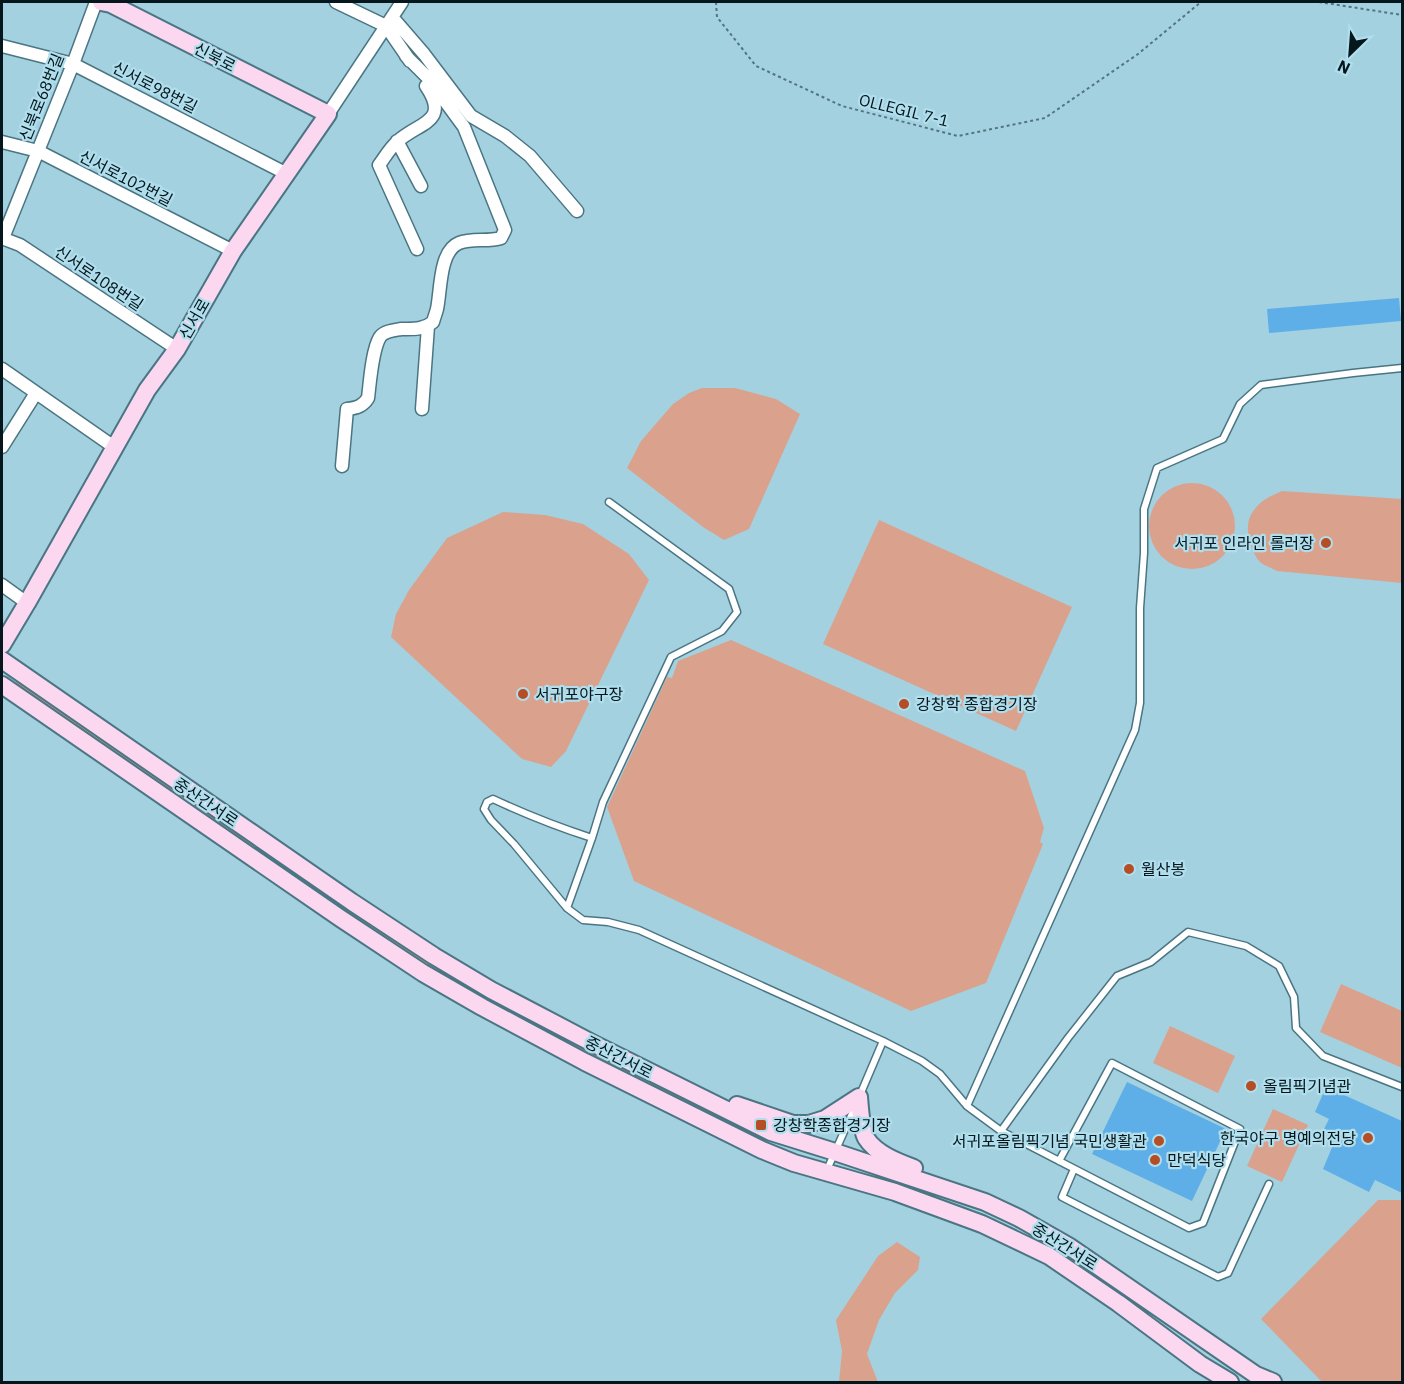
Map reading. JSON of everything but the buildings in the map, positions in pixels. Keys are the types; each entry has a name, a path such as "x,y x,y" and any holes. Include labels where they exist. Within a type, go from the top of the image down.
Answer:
{"main road":[{"name":"신북로","path":"101,2 111,4 328,114"},
{"name":"신서로","path":"2,645 147,390 177,349 233,251 328,114"},
{"name":"중산간서로","path":"2,660 352,902 491,990 771,1132 985,1202 1019,1218 1070,1247 1256,1375 1273,1383"},
{"name":"중산간서로","path":"2,685 340,918 448,988 585,1062 752,1145 794,1163 895,1192 982,1224 1049,1256 1230,1383"},
{"path":"691,1092 716,1096 748,1110 793,1124 808,1124 825,1119 859,1097 866,1138 876,1148 896,1161 958,1185 985,1202"}],"street":[{"name":"신북로68번길","path":"2,238 96,2"},
{"path":"336,2 389,22 423,54 471,116 505,136 530,156 577,211"},
{"name":"신서로","path":"328,114 402,2"},
{"path":"389,22 406,57 432,96 436,108 424,124 397,141 379,165 417,249"},
{"name":"신서로98번길","path":"2,46 73,64 287,174"},
{"path":"342,466 347,409 357,408 368,398 375,351 380,337 396,330 420,329 433,322 448,253 459,243 501,238 505,230 464,127 428,78 406,57"},
{"path":"397,141 421,186"},
{"name":"신서로102번길","path":"2,142 38,151 233,251"},
{"name":"신서로108번길","path":"2,238 27,249 177,349"},
{"path":"422,410 428,326"},
{"path":"2,369 114,447"},
{"path":"2,447 36,393"},
{"path":"2,585 27,603"}],"lane":[{"path":"967,1106 1135,730 1140,703 1140,608 1144,509 1157,468 1223,439 1240,404 1261,386 1402,368"},
{"path":"567,908 603,802 672,657 722,631 737,612 729,589 609,502"},
{"path":"592,838 522,813 494,799 487,802 484,809 490,820 514,844 567,908 583,920 608,922 639,930 883,1041 922,1061 940,1074 967,1106 1001,1131 1059,1161 1074,1168 1189,1228 1203,1223 1239,1129 1112,1064 1059,1161"},
{"path":"1001,1131 1068,1038 1117,976 1151,962 1188,932 1246,946 1279,966 1294,997 1296,1028 1323,1056 1402,1087"},
{"path":"826,1172 883,1041"},
{"path":"1074,1168 1062,1197 1218,1277 1228,1273 1269,1184"}],"path":[{"name":"OLLEGIL 7-1","path":"716,2 717,17 756,66 842,106 958,136 1044,118 1138,54 1201,2"},
{"path":"1319,2 1402,15"}],"shaded area":[{"path":"702,388 735,388 776,399 800,414 749,529 724,540 703,527 627,468 641,441 673,404 689,393"},
{"path":"1192,483 1208,487 1222,496 1231,510 1235,526 1231,542 1222,556 1208,565 1192,569 1176,565 1162,556 1153,542 1149,526 1153,510 1162,496 1176,487"},
{"name":"서귀포 인라인 롤러장","path":"1282,491 1402,499 1402,583 1277,571 1262,563 1256,557 1251,545 1248,531 1249,518 1261,502"},
{"name":"서귀포야구장","path":"503,512 545,515 583,524 629,554 649,580 566,751 551,767 522,759 391,637 396,614 409,590 447,538"},
{"path":"879,520 1072,607 1016,731 823,644"},
{"path":"731,640 1025,771 1044,828 1040,842 1043,844 986,983 911,1011 634,881 607,807 667,677 672,678 678,661"},
{"path":"17,679 402,943 764,1137 760,1141 578,1048 488,1000 399,948 15,685"},
{"path":"1341,984 1402,1011 1402,1068 1320,1032"},
{"path":"1170,1026 1235,1056 1218,1093 1153,1063"},
{"path":"1273,1109 1308,1125 1282,1182 1247,1166"},
{"path":"1378,1200 1402,1200 1402,1382 1322,1382 1261,1319"},
{"path":"897,1242 920,1257 918,1270 895,1293 879,1320 867,1354 878,1382 839,1382 842,1351 836,1320 878,1256"}],"place":[{"name":"서귀포 인라인 롤러장","path":"1326,543"},
{"name":"서귀포야구장","path":"523,694"},
{"name":"강창학 종합경기장","path":"904,704"},
{"name":"월산봉","path":"1129,869"},
{"name":"올림픽기념관","path":"1251,1086"},
{"name":"강창학종합경기장","path":"761,1125"},
{"name":"한국야구 명예의전당","path":"1368,1138"},
{"name":"서귀포올림픽기념 국민생활관","path":"1159,1141"},
{"name":"만덕식당","path":"1155,1160"}]}
